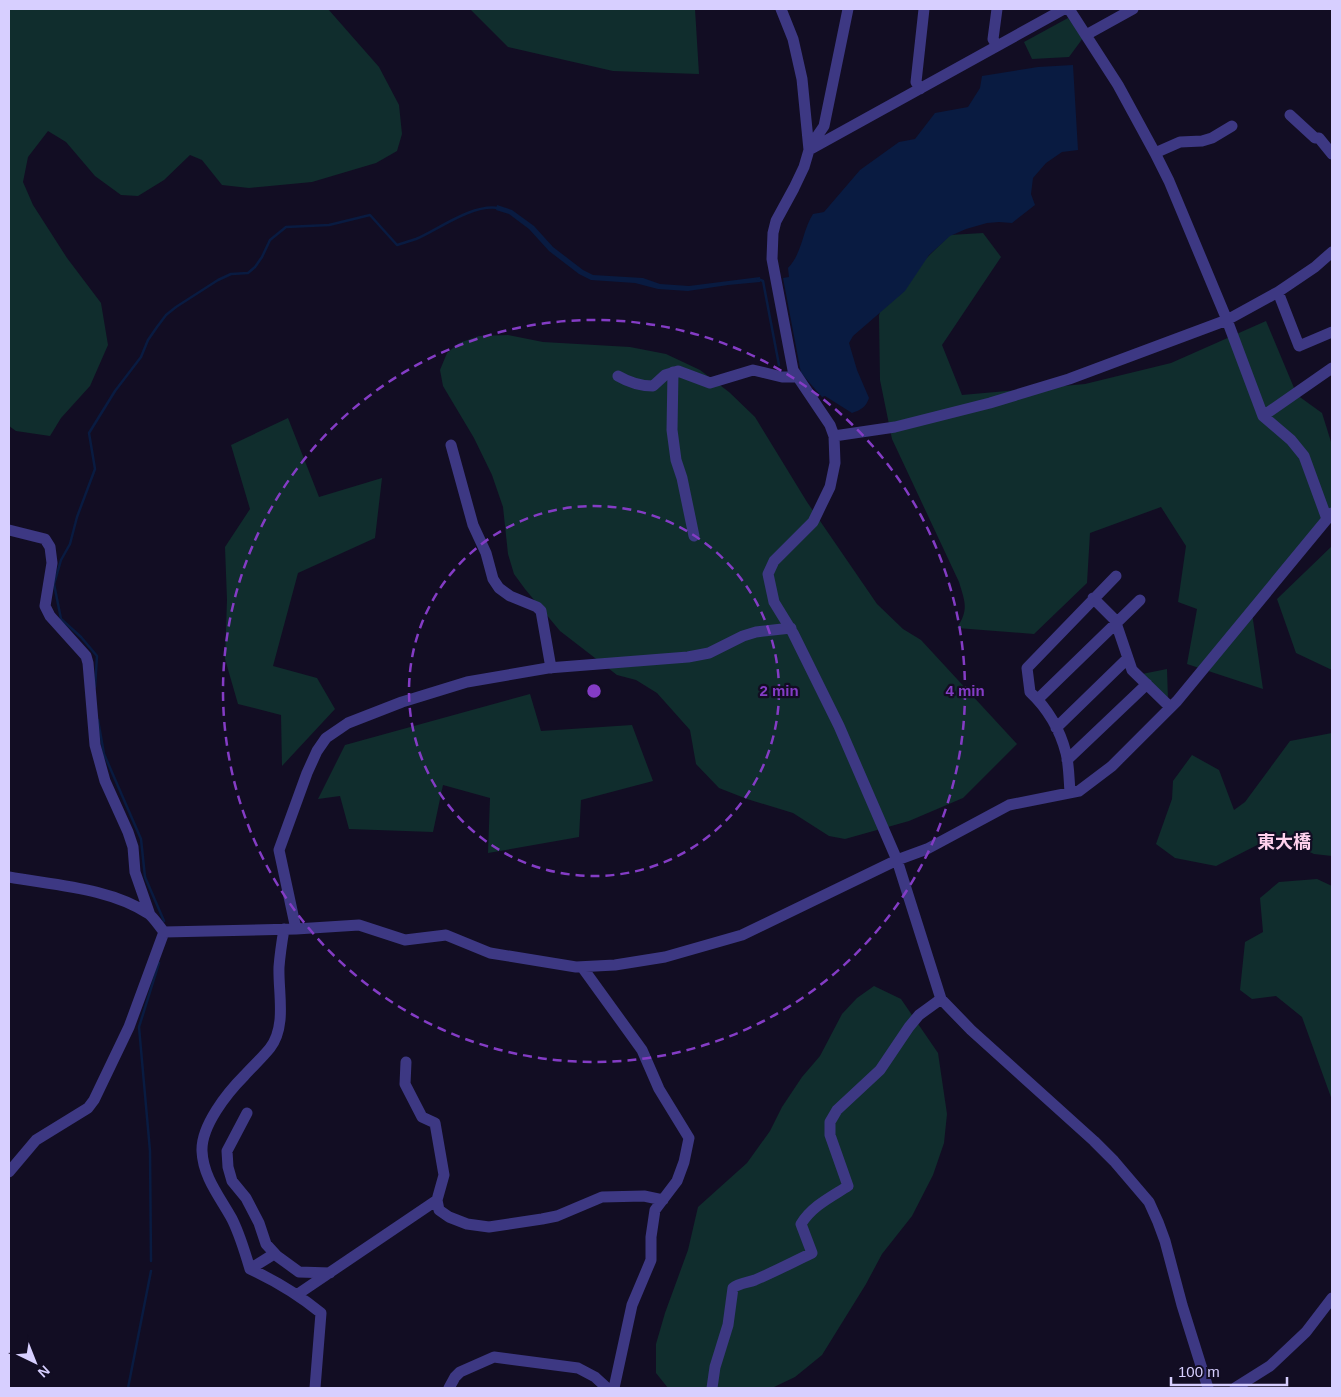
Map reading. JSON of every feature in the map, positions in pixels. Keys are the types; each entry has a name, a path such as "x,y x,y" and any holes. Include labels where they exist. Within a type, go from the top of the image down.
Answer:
{"street":[{"path":"781,9 793,39 802,80 808,150 798,181 776,221 772,244 772,259 790,362 796,377 819,408 834,436 835,462 830,487 813,522 774,561 768,574 774,602 790,628 839,726 897,860 941,999 970,1030 1094,1140 1149,1202 1165,1241 1182,1305 1208,1388"},
{"path":"808,150 824,126 848,9"},
{"path":"920,89 916,82 924,9"},
{"path":"997,9 993,39 997,46"},
{"path":"808,150 1064,9"},
{"path":"164,932 296,929 359,925 405,940 446,935 490,953 582,966 615,965 665,956 742,935 897,860 927,849 1009,805 1079,790 1112,766 1170,707 1330,516 1304,456 1292,440 1263,416 1227,320 1155,153 1118,85 1069,9"},
{"path":"1086,36 1133,9"},
{"path":"1290,115 1315,138 1319,138 1332,154"},
{"path":"1155,153 1180,142 1202,141 1212,138 1232,126"},
{"path":"834,436 894,427 990,403 1068,380 1227,320 1278,292 1315,267 1332,252"},
{"path":"1278,292 1299,346 1332,332"},
{"path":"1263,416 1332,368"},
{"path":"618,376 628,382 641,386 653,386 672,372 684,372 710,383 753,370 777,376 796,377"},
{"path":"672,372 672,430 676,460 683,482 694,536"},
{"path":"451,445 473,525 486,553 494,579 499,588 510,596 537,607 541,611 551,668"},
{"path":"9,530 45,539 50,547 52,563 45,606 50,616 86,656 95,746 105,781 133,847 135,872 150,915 164,932"},
{"path":"1070,792 1066,754 1056,728 1042,703 1030,692 1027,668 1116,576"},
{"path":"1093,598 1115,620 1132,670 1170,707"},
{"path":"1038,699 1140,600"},
{"path":"296,929 279,850 317,751 326,738 348,722 402,702 467,682 551,668 688,657 708,653 743,636 756,632 790,628"},
{"path":"1056,728 1128,658"},
{"path":"1067,760 1147,684"},
{"path":"9,877 101,894 125,902 150,915"},
{"path":"284,929 279,966 280,1018 277,1034 271,1047 242,1077 210,1121 203,1136 202,1150 208,1178 238,1234 250,1269 298,1294 321,1313 315,1388"},
{"path":"9,1172 36,1140 88,1108 94,1100 129,1027 164,932"},
{"path":"582,966 642,1050 659,1089 689,1138 684,1162 677,1181 655,1210 651,1237 651,1260 632,1305 614,1388"},
{"path":"712,1388 715,1367 728,1324 733,1288 765,1276 812,1253 801,1224 817,1206 848,1186 830,1135 830,1122 837,1110 880,1070 908,1027 919,1015 941,999"},
{"path":"406,1062 405,1084 422,1116 435,1123 444,1175 437,1200 439,1210 449,1218 467,1224 489,1227 557,1216 602,1197 644,1196 663,1200"},
{"path":"248,1113 227,1151 228,1168 232,1181 246,1198 259,1223 266,1244 274,1254 299,1272 330,1273"},
{"path":"298,1294 437,1200"},
{"path":"250,1269 274,1254"},
{"path":"1236,1388 1270,1366 1306,1332 1332,1298"},
{"path":"449,1388 460,1372 494,1357 578,1368 595,1377 607,1388"}],"green space":[{"path":"9,9 328,9 379,67 399,105 402,134 397,151 376,163 312,182 249,188 222,185 202,160 190,155 164,180 138,196 121,195 95,176 66,142 48,131 28,157 23,182 33,205 67,258 101,303 108,345 90,386 61,418 50,436 16,431 9,426"},
{"path":"470,9 695,9 699,74 613,71 508,47"},
{"path":"1068,18 1083,38 1069,57 1032,59 1024,42"},
{"path":"983,233 1001,257 942,345 962,395 1085,384 1171,363 1266,321 1297,395 1322,413 1332,445 1332,507 1322,533 1251,606 1263,689 1187,664 1197,609 1178,602 1186,546 1161,507 1090,533 1087,583 1034,634 957,628 963,616 965,605 959,582 892,439 880,380 879,316 882,302 950,235"},
{"path":"508,335 543,342 630,347 666,354 700,370 729,392 755,417 807,502 877,604 903,629 921,640 1017,744 963,798 909,821 845,839 829,836 793,813 719,788 696,764 690,730 657,693 636,680 617,675 560,631 514,574 508,554 503,507 492,475 474,438 443,386 440,370 447,353 459,343 479,336"},
{"path":"288,418 319,497 382,478 375,538 298,573 273,666 317,678 335,709 282,766 281,715 238,704 225,659 227,600 225,547 250,509 231,445"},
{"path":"1332,546 1332,670 1296,653 1277,599"},
{"path":"1167,669 1168,700 1142,674"},
{"path":"530,694 541,731 632,725 653,781 581,800 579,837 488,853 490,798 443,785 433,832 349,829 340,796 318,799 345,745"},
{"path":"1332,733 1332,856 1314,854 1275,836 1216,866 1175,858 1156,844 1172,799 1173,781 1192,755 1219,770 1234,810 1245,802 1290,741"},
{"path":"1317,879 1332,886 1332,1100 1302,1017 1276,996 1252,999 1240,990 1245,942 1263,932 1260,898 1279,882"},
{"path":"874,986 901,999 938,1053 947,1114 944,1143 933,1175 912,1216 882,1254 866,1284 822,1355 795,1377 772,1388 668,1388 656,1373 656,1344 688,1250 698,1207 747,1163 770,1131 782,1107 802,1077 820,1056 842,1014 857,998"}],"water":[{"path":"1073,65 1078,150 1062,152 1046,163 1033,178 1031,194 1035,205 1012,223 987,223 950,236 929,255 905,291 853,336 849,343 857,370 869,398 865,406 852,413 825,396 822,397 801,373 783,278 789,277 788,268 797,255 813,214 824,212 860,170 899,142 915,139 935,113 968,107 980,88 982,76 1038,67"},
{"path":"497,205 512,210 534,226 553,247 583,270 593,275 643,278 660,284 689,286 760,277 760,282 688,291 658,289 635,283 591,280 579,274 549,251 529,229 509,214 496,210"}],"waterway":[{"path":"95,687 97,656 81,637 61,619 54,584 61,560 70,544 77,517 95,469 89,433 115,391 141,357 148,340 166,315 218,280 231,274 248,273 262,257 270,240 286,227 329,225 370,215 397,245 416,239 467,213 488,208 498,208"},
{"path":"758,279 763,281 779,365"},
{"path":"98,720 104,754 141,839 145,877 164,921"},
{"path":"151,1261 150,1151 139,1027 159,963"},
{"path":"128,1388 151,1271"}],"district":[{"name":"東大橋","path":"1284,842"}]}
